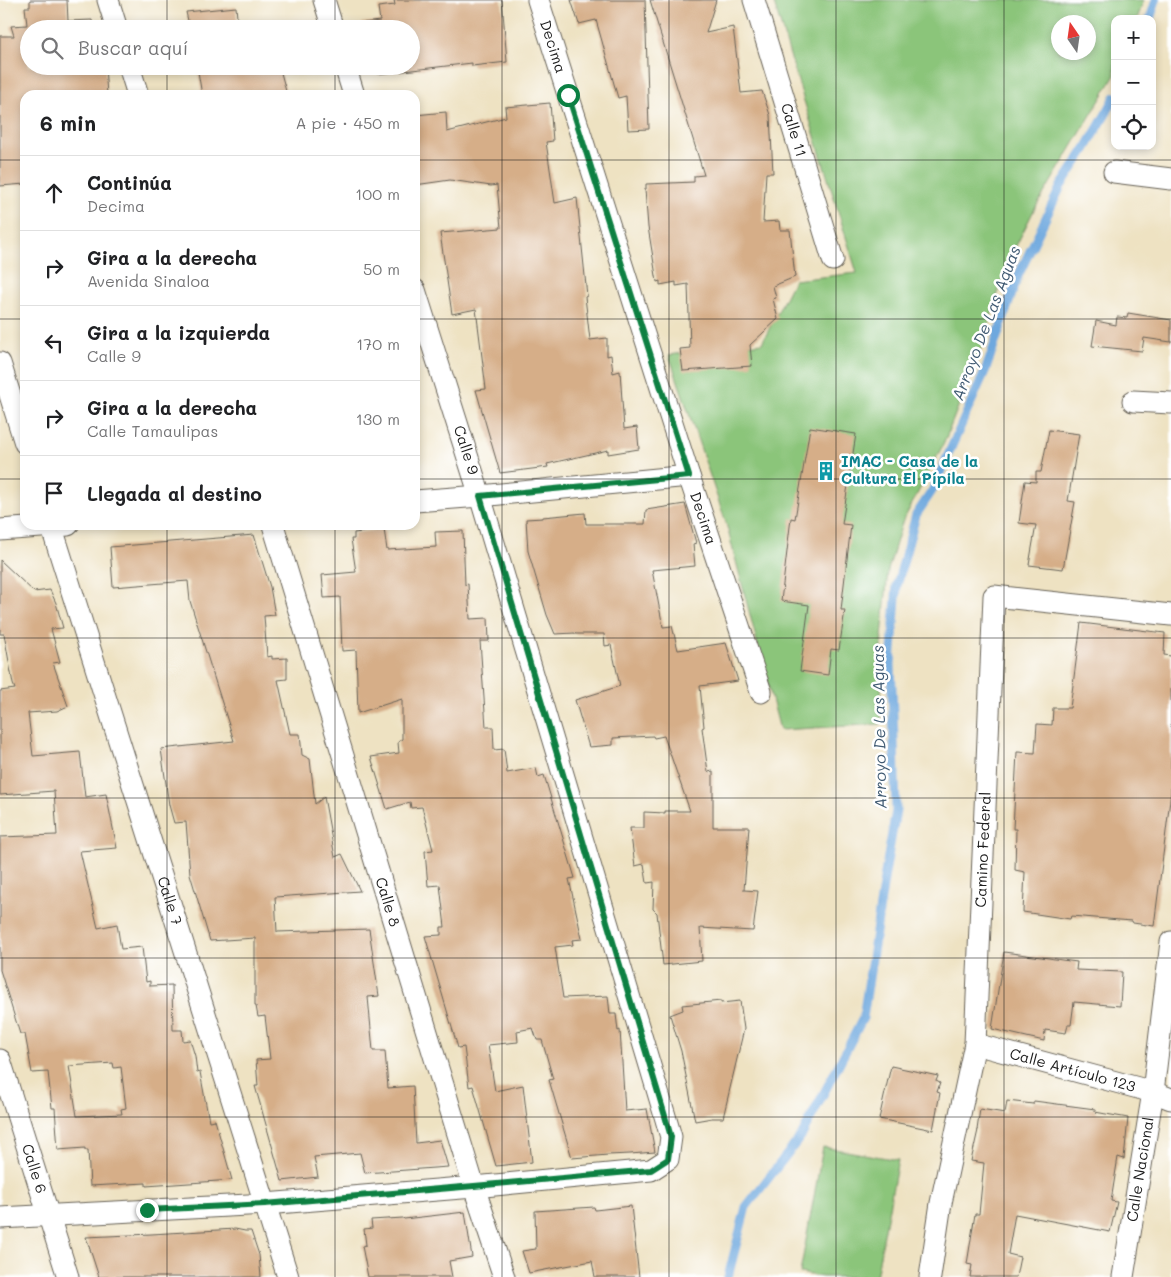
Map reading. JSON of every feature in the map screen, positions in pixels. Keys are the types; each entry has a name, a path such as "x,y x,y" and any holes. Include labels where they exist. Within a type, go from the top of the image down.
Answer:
{"street":[{"path":"108,0 114,20"},
{"path":"324,0 330,20"},
{"name":"Decima","path":"538,0 689,476 761,692"},
{"name":"Calle 11","path":"754,0 833,260"},
{"path":"132,75 136,90"},
{"path":"347,75 352,90"},
{"path":"1114,172 1171,179"},
{"name":"Calle 9","path":"420,306 480,496 671,1137 668,1159 651,1170 474,1186"},
{"path":"0,363 20,427"},
{"path":"1133,401 1171,403"},
{"path":"420,501 689,476"},
{"path":"0,530 20,528"},
{"name":"Calle 7","path":"59,530 288,1277"},
{"name":"Calle 8","path":"275,530 474,1186 504,1277"},
{"name":"Camino Federal","path":"930,1277 941,1203 975,1044 994,596 1171,615"},
{"name":"Calle Nacional","path":"1123,1277 1162,1095 1171,942"},
{"name":"Calle Artículo 123","path":"975,1044 1162,1095"},
{"name":"Calle 6","path":"0,1060 68,1277"},
{"path":"0,1218 265,1204 474,1186"}],"green space":[{"path":"773,0 1144,0 1138,15 1111,15 1111,82 1034,210 1006,266 985,338 944,443 902,523 888,570 882,638 881,724 780,730 726,523 669,355 762,343 794,280 857,273"},
{"path":"823,1147 898,1160 876,1277 822,1277 800,1273"}],"building":[{"path":"30,0 67,0 68,20 26,20 25,7 30,7"},
{"path":"394,0 502,0 507,62 472,66 472,63 420,69 420,20 380,20 378,7 395,5"},
{"path":"571,0 645,0 649,129 628,130 626,96 618,98 596,20 579,24"},
{"path":"650,0 716,0 706,33 733,27 741,93 762,91 770,115 773,173 766,173 763,222 779,221 780,230 790,230 795,277 773,286 776,298 773,299 778,319 750,345 752,366 683,371 680,349 690,348 688,284 676,286 676,282 660,285 660,281 657,282 648,227 646,184 694,182 694,176 704,175"},
{"path":"236,7 237,20 188,20 186,12"},
{"path":"20,25 20,75 106,75 107,90 20,90 20,184 0,186 0,36 14,36 11,26"},
{"path":"199,75 282,75 286,90 201,90"},
{"path":"550,103 553,141 546,142 555,203 577,198 590,340 607,338 607,356 611,355 613,373 620,371 624,429 637,427 639,449 608,454 608,450 547,464 548,467 500,473 476,390 486,389 476,309 452,314 440,233 501,228 497,185 491,186 450,180 420,184 420,115 446,112 447,132 506,117 505,107"},
{"path":"1128,313 1171,320 1171,342 1144,338 1142,351 1092,346 1096,321 1116,325 1117,317 1127,318"},
{"path":"810,427 856,434 842,524 851,525 841,610 845,610 839,650 831,649 828,675 800,671 809,605 781,601 791,518 795,519"},
{"path":"1049,430 1079,434 1068,501 1075,502 1063,569 1029,565 1036,525 1019,523 1025,481 1036,482 1036,472 1041,472"},
{"path":"685,504 696,543 693,544 695,566 652,570 663,627 672,626 678,650 726,643 738,681 700,686 704,727 702,728 708,772 713,771 713,827 749,827 744,890 758,891 753,931 700,928 702,961 663,965 657,913 653,909 654,882 647,883 644,864 635,866 630,828 644,828 644,812 690,811 664,736 654,738 653,736 613,738 613,745 589,747 575,700 620,686 611,645 605,646 604,634 555,634 547,615 528,551 526,519 585,513 586,524 645,524 646,510"},
{"path":"384,530 387,550 436,547 435,532 463,531 465,585 468,584 470,619 488,618 489,641 480,641 486,727 493,727 494,750 504,749 507,773 536,768 538,777 544,775 575,878 569,879 582,939 572,940 573,945 555,947 563,998 608,996 610,1014 616,1014 618,1031 620,1030 625,1111 647,1109 655,1152 572,1158 549,1080 553,1079 542,1040 537,1040 533,1028 517,1031 518,1042 488,1045 495,1091 523,1085 532,1162 496,1166 473,1086 469,1087 464,1047 458,1048 425,936 441,935 441,927 445,927 440,885 428,886 425,851 433,850 422,807 411,808 410,802 387,809 371,757 399,753 398,742 402,739 402,699 358,713 356,650 342,651 340,597 324,598 322,575 356,572 351,539 354,539 354,533"},
{"path":"254,535 270,587 275,615 264,616 267,657 272,656 272,659 287,658 287,679 278,680 290,734 300,734 302,755 310,759 315,804 324,797 335,857 342,854 360,891 275,897 277,932 369,929 379,996 368,997 373,1051 385,1051 388,1088 413,1086 416,1143 440,1140 448,1167 365,1173 360,1153 314,1157 318,1177 282,1181 255,1086 258,1086 256,1060 270,1059 265,1016 258,1017 255,1006 255,938 210,941 190,874 186,822 174,823 169,805 161,749 234,741 190,601 188,581 113,587 110,547"},
{"path":"0,560 34,592 50,590 63,628 51,629 60,662 53,663 68,706 57,711 28,713 33,756 80,752 85,797 106,794 117,848 80,851 98,928 117,924 121,949 142,947 146,982 150,981 150,986 172,985 173,1030 182,1030 183,1041 190,1040 195,1056 197,1073 200,1072 209,1121 215,1120 232,1180 146,1186 146,1183 90,1186 88,1150 85,1150 85,1148 58,1150 55,1108 52,1108 48,1072 32,1073 25,1034 20,1034 0,970 0,837 57,835 54,791 0,795 0,691 15,689 4,634 0,634","holes":["113,1063 114,1068 121,1067 126,1108 121,1109 122,1114 77,1116 69,1066"]},
{"path":"1081,623 1165,633 1164,655 1171,656 1171,792 1154,926 1133,923 1132,921 1071,916 1070,919 1023,912 1025,872 1015,870 1016,829 1013,829 1017,752 1035,753 1037,724 1052,725 1053,708 1070,708"},
{"path":"1004,952 1077,962 1076,970 1122,972 1120,1006 1074,1002 1071,1025 1068,1025 1066,1033 1045,1030 1044,1041 992,1029"},
{"path":"721,1001 721,1003 740,1001 744,1029 723,1118 695,1121 681,1051 670,1015 683,1010 682,1005"},
{"path":"891,1066 938,1076 936,1081 940,1083 937,1092 940,1093 933,1130 879,1119"},
{"path":"1007,1101 1033,1104 1034,1101 1095,1109 1095,1112 1128,1118 1124,1159 1118,1157 1111,1201 1117,1202 1110,1232 1015,1214 1008,1254 1020,1257 1016,1277 970,1277 972,1265 967,1264 975,1214 979,1214 984,1163 971,1161 978,1130 980,1109 1005,1113"},
{"path":"631,1206 639,1277 595,1277 592,1261 529,1273 522,1251 536,1249 535,1211 594,1207 595,1210"},
{"path":"465,1212 472,1257 449,1261 452,1277 368,1277 362,1246 366,1245 364,1229 372,1228 371,1220 404,1219"},
{"path":"235,1229 251,1231 259,1255 261,1277 99,1277 86,1237 152,1234"}],"waterway":[{"name":"Arroyo De Las Aguas","path":"1151,15 1156,0"},
{"name":"Arroyo De Las Aguas","path":"728,1277 746,1207 802,1135 863,1018 896,811 891,664 897,585 916,515 932,491 986,369 1018,276 1061,186 1085,150 1111,104"}],"place":[{"name":"IMAC - Casa de la Cultura El Pípila","path":"826,471"}],"route":[{"path":"147,1210 265,1204 651,1170 668,1159 671,1137 480,496 689,476 568,95"}]}
